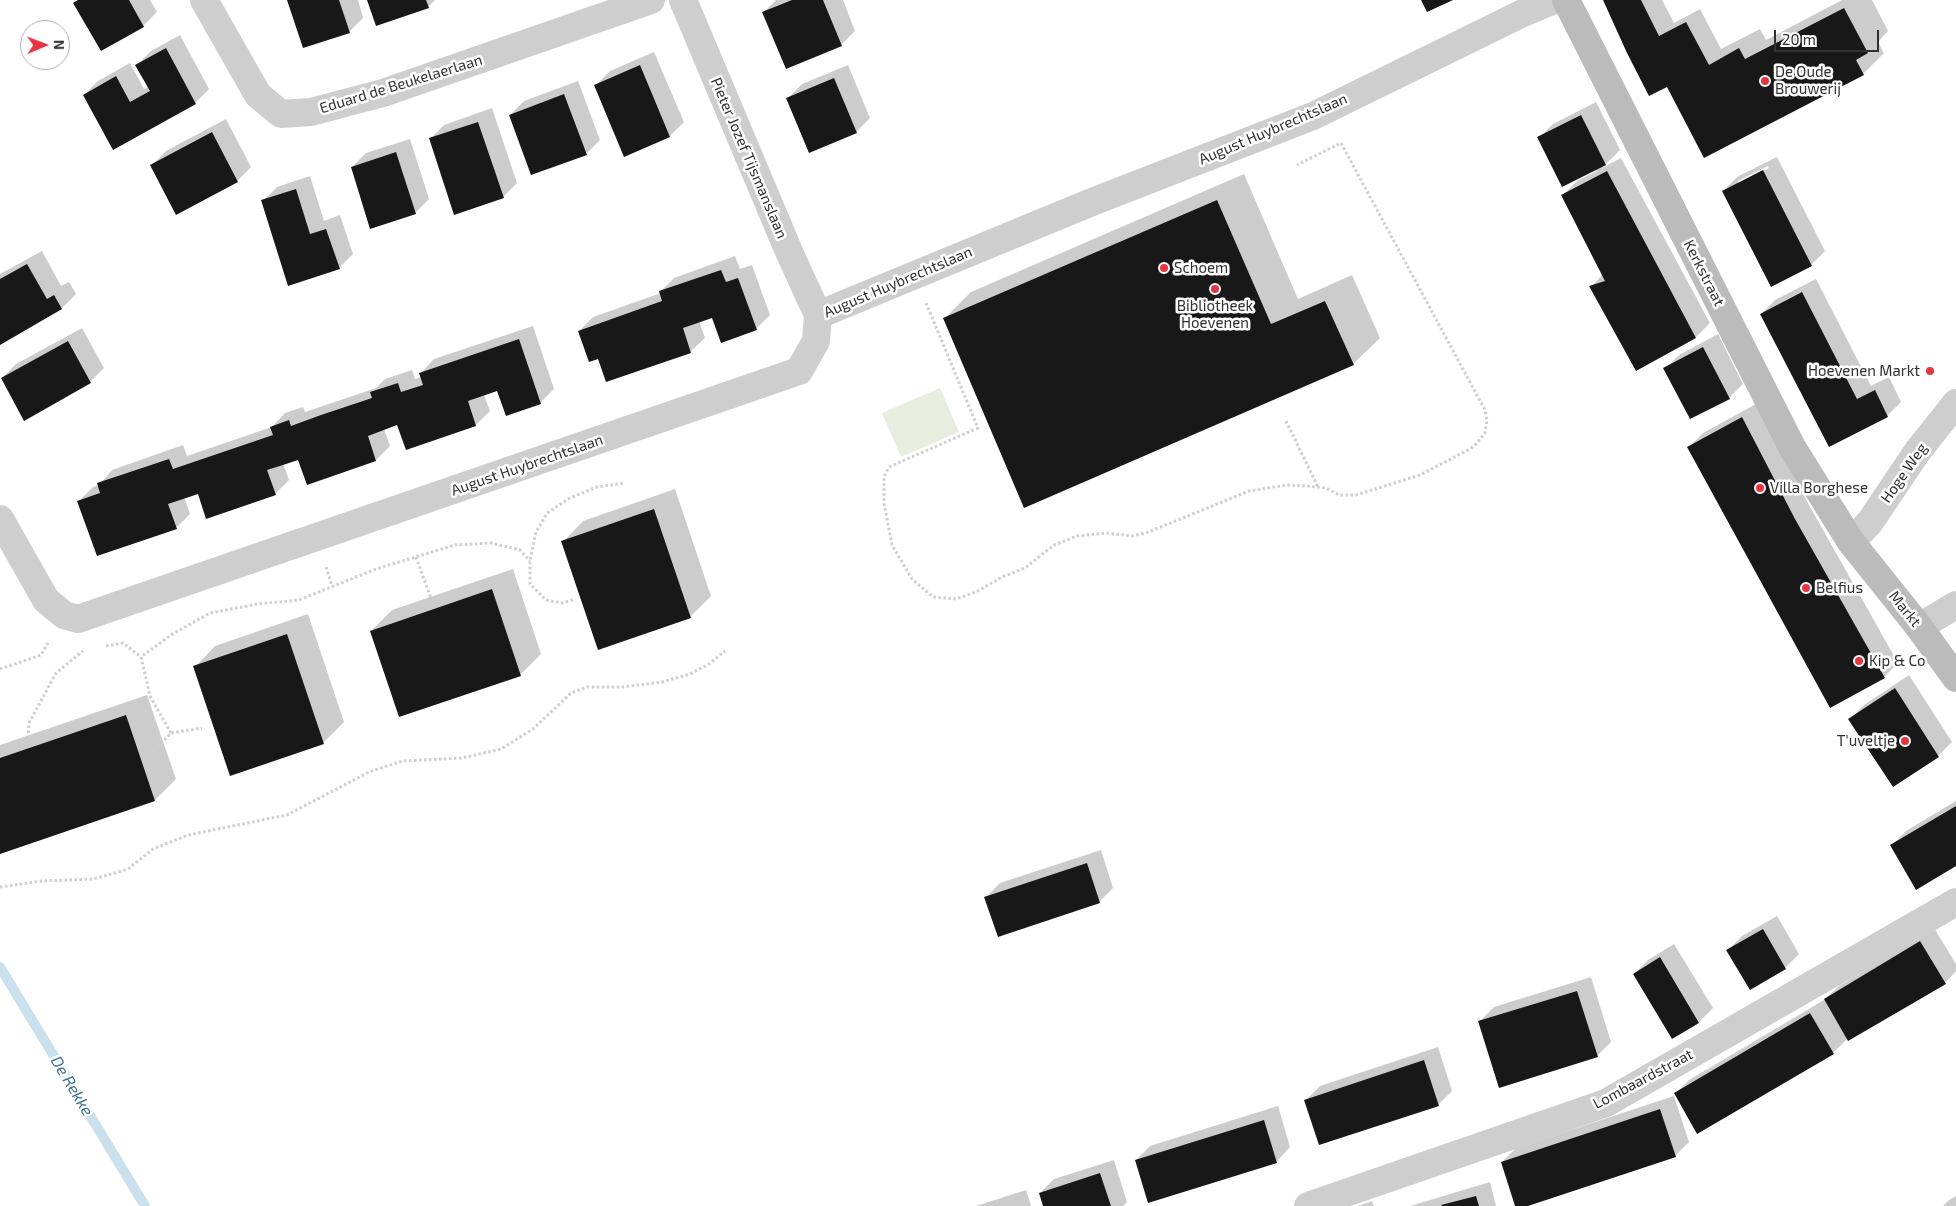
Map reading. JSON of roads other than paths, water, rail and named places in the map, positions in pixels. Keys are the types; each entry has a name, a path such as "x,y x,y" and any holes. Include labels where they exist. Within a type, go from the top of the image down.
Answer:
{"main road":[{"name":"Kerkstraat","path":"1566,0 1793,449 1851,542"},
{"name":"Markt","path":"1851,542 1919,627 1956,678"}],"street":[{"name":"Eduard de Beukelaerlaan","path":"204,0 258,95 281,114 311,112 383,93 651,0"},
{"name":"Pieter Jozef Tijsmanslaan","path":"683,0 790,254 818,315"},
{"name":"August Huybrechtslaan","path":"0,519 46,600 64,615 78,618 799,371 816,341 818,315 1092,202 1313,116 1523,13 1554,0"},
{"name":"Hoge Weg","path":"1851,542 1870,522 1918,452 1956,403"},
{"path":"1919,627 1956,606"},
{"name":"Lombaardstraat","path":"1308,1206 1606,1103 1956,902"}],"waterway":[{"name":"De Rekke","path":"0,967 145,1206"}],"place":[{"name":"De Oude Brouwerij","path":"1765,81"},
{"name":"Schoem","path":"1164,268"},
{"name":"Bibliotheek Hoevenen","path":"1215,289"},
{"name":"Hoevenen Markt","path":"1930,371"},
{"name":"Villa Borghese","path":"1760,488"},
{"name":"Belfius","path":"1806,588"},
{"name":"Kip & Co","path":"1859,661"},
{"name":"T'uveltje","path":"1905,741"}]}
